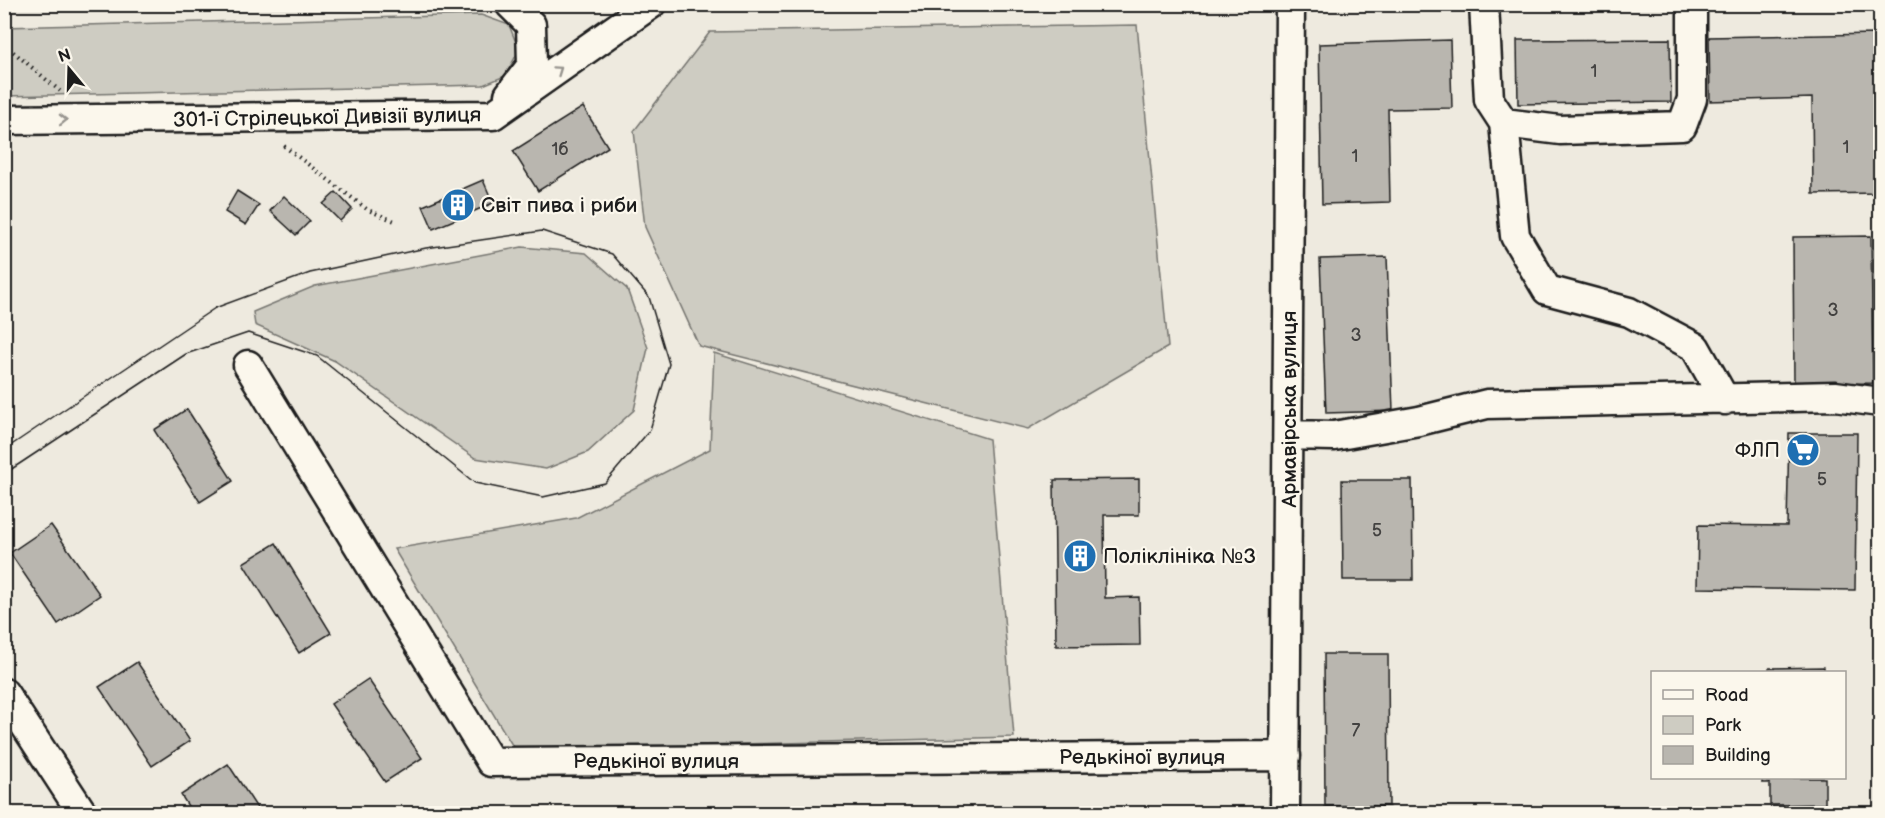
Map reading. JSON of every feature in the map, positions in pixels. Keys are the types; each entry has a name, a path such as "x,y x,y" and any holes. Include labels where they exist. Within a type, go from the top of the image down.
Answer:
{"street":[{"path":"493,115 532,65 531,25 510,4"},
{"name":"301-ї Стрілецької Дивізії вулиця","path":"4,120 493,115 651,4"},
{"name":"Армавірська вулиця","path":"1285,813 1290,4"},
{"path":"1484,4 1489,100 1504,123 1515,236 1547,290 1629,312 1695,347 1725,400"},
{"path":"1504,123 1560,130 1682,126 1692,99 1692,4"},
{"name":"Редькіної вулиця","path":"248,365 491,762 1286,756"},
{"path":"1289,435 1334,436 1419,421 1487,404 1834,396 1881,402"},
{"path":"4,693 83,813"}],"path":[{"path":"283,145 368,210 397,222"}],"green space":[{"path":"481,15 509,25 519,50 505,76 483,85 5,96 4,27"},
{"path":"1137,25 1168,347 1028,429 699,346 645,227 634,131 710,32"},
{"path":"522,247 586,253 627,289 648,348 634,410 588,452 546,469 475,458 335,361 255,325 253,312 315,286"},
{"path":"714,353 989,439 1014,737 515,750 394,549 576,518 710,449"}],"building":[{"path":"1877,34 1880,193 1813,194 1812,98 1710,101 1709,37"},
{"path":"1670,39 1671,102 1518,104 1517,40"},
{"path":"1450,40 1452,108 1388,109 1390,202 1322,204 1319,44"},
{"path":"583,107 608,147 538,191 513,151"},
{"name":"Світ пива і риби","path":"483,180 493,203 433,229 423,206"},
{"path":"237,191 259,205 246,225 225,212"},
{"path":"336,192 352,209 340,221 323,204"},
{"path":"284,196 310,221 296,235 270,211"},
{"path":"1871,236 1873,383 1794,385 1793,237"},
{"path":"1387,257 1393,411 1326,413 1320,259"},
{"path":"187,409 233,481 200,502 154,430"},
{"path":"1789,433 1857,433 1855,590 1697,588 1698,525 1787,526"},
{"name":"Поліклініка №3","path":"1139,479 1139,515 1104,515 1105,598 1139,597 1140,645 1056,646 1054,480"},
{"path":"1342,480 1412,480 1413,580 1343,580"},
{"path":"51,525 100,595 58,624 10,553"},
{"path":"276,543 331,633 299,653 243,563"},
{"path":"1324,654 1388,654 1389,806 1325,806"},
{"path":"137,662 190,741 152,766 99,687"},
{"path":"1824,667 1824,671 1769,671 1769,668"},
{"path":"368,679 422,758 385,782 331,704"},
{"path":"228,764 261,814 193,814 181,795"},
{"path":"1762,779 1825,779 1825,804 1770,805 1770,783 1762,783"}],"tram line":[{"path":"4,450 215,308 310,273 426,248 542,231 612,254 649,297 669,364 650,430 605,483 543,497 475,483 317,356 248,333 186,354 4,474"}],"place":[{"name":"Світ пива і риби","path":"458,205"},
{"name":"ФЛП","path":"1803,450"},
{"name":"Поліклініка №3","path":"1080,556"}]}
